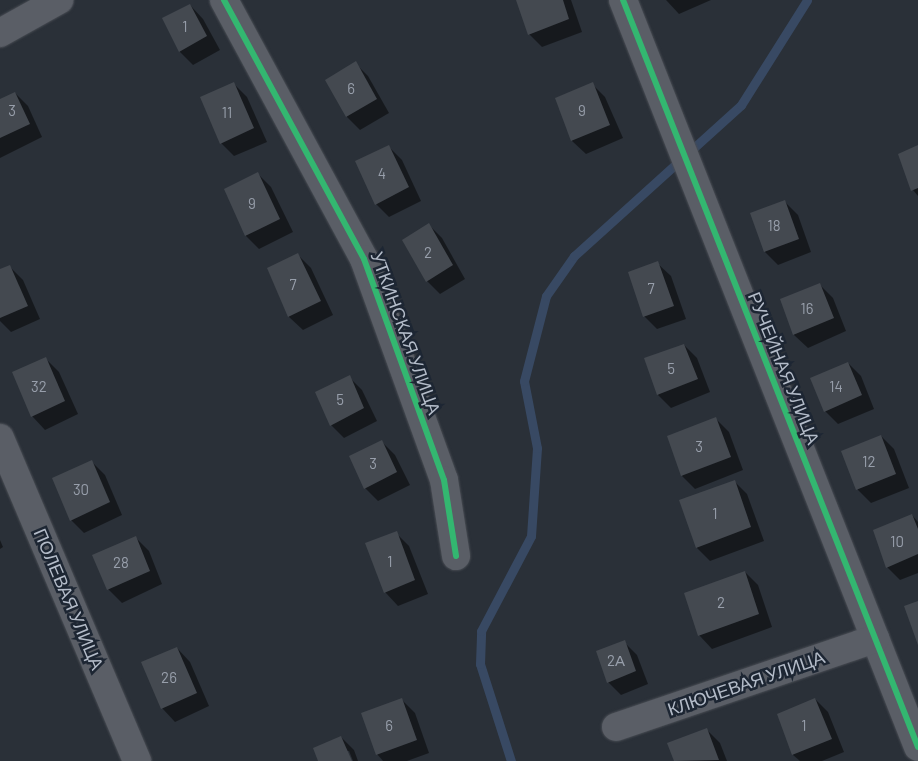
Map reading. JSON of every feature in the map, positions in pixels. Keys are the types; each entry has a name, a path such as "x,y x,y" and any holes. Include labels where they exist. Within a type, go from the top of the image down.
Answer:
{"street":[{"path":"0,33 59,0"},
{"name":"УТКИНСКАЯ УЛИЦА","path":"224,0 364,259 444,480 456,556"},
{"name":"РУЧЕЙНАЯ УЛИЦА","path":"623,0 918,747"},
{"name":"ПОЛЕВАЯ УЛИЦА","path":"0,438 138,761"},
{"name":"КЛЮЧЕВАЯ УЛИЦА","path":"616,727 875,639"}],"building":[{"path":"516,0 563,0 569,19 528,35"},
{"path":"190,4 207,36 179,52 162,18"},
{"path":"356,61 377,99 346,117 325,80"},
{"path":"234,82 254,128 220,144 200,97"},
{"path":"593,82 610,125 571,141 555,98"},
{"path":"15,92 30,124 0,138 0,99"},
{"path":"389,145 409,187 375,205 355,161"},
{"path":"918,145 918,188 911,191 898,154"},
{"path":"258,172 280,219 245,236 224,189"},
{"path":"785,200 799,239 764,252 750,213"},
{"path":"429,223 453,265 426,282 402,240"},
{"path":"298,253 321,301 288,317 267,268"},
{"path":"658,261 674,306 643,317 628,272"},
{"path":"10,265 28,306 0,318 0,269"},
{"path":"820,283 834,318 793,335 780,299"},
{"path":"684,344 698,379 657,395 644,358"},
{"path":"46,357 65,401 31,417 12,372"},
{"path":"848,362 862,395 824,412 810,378"},
{"path":"350,375 364,408 330,426 315,392"},
{"path":"716,417 731,457 681,476 667,436"},
{"path":"881,435 896,474 856,490 841,451"},
{"path":"382,440 397,472 364,489 349,456"},
{"path":"92,460 110,502 70,521 52,478"},
{"path":"735,480 751,527 696,548 679,500"},
{"path":"912,514 918,529 918,554 886,568 873,530"},
{"path":"397,531 415,580 384,593 365,543"},
{"path":"136,536 150,571 107,590 92,555"},
{"path":"745,571 759,614 698,636 684,593"},
{"path":"918,601 918,645 904,606"},
{"path":"625,640 636,671 607,683 596,651"},
{"path":"177,647 197,693 161,709 141,662"},
{"path":"402,698 417,740 376,755 361,713"},
{"path":"815,698 832,739 792,755 777,714"},
{"path":"707,728 719,760 674,761 667,743"},
{"path":"341,736 352,761 318,761 313,748"}],"waterway":[{"path":"511,761 480,664 481,631 531,536 537,448 524,381 546,296 574,256 741,105 807,0"}],"cycle path":[{"path":"224,0 364,259 444,480 456,556"},
{"path":"623,0 918,747"}]}
